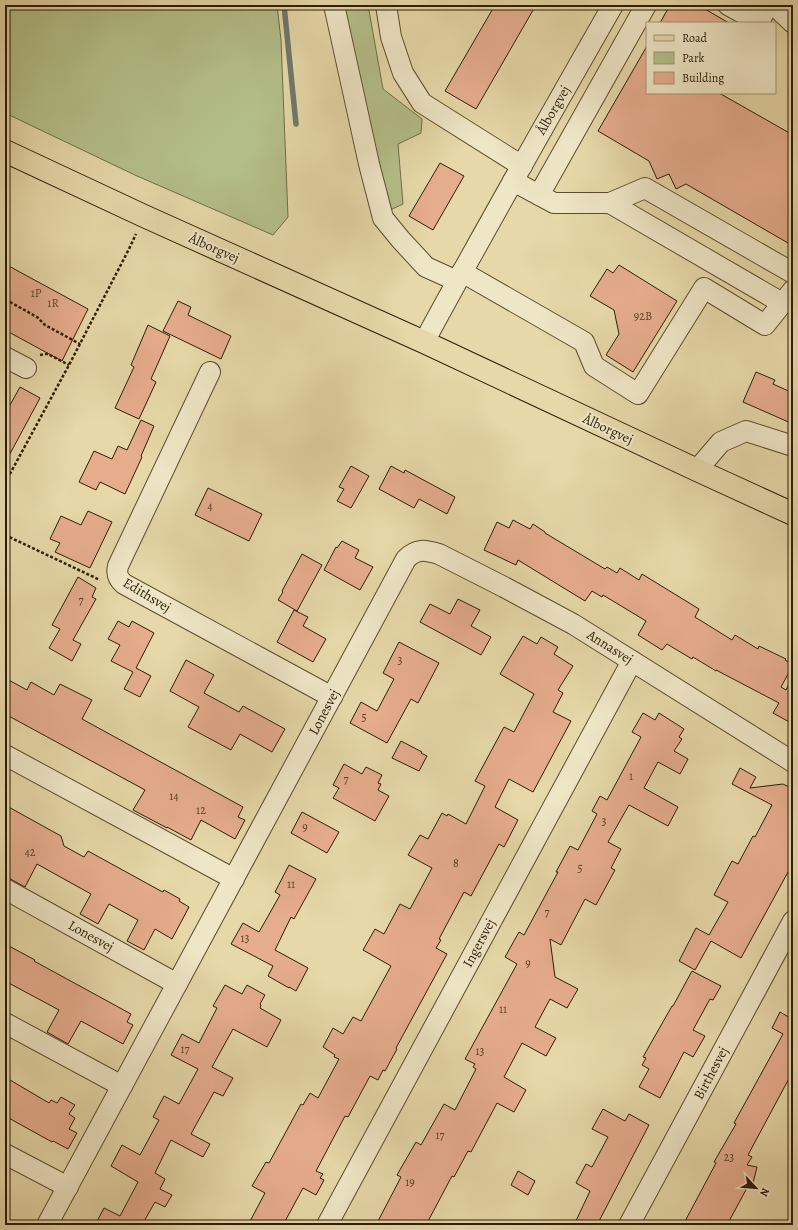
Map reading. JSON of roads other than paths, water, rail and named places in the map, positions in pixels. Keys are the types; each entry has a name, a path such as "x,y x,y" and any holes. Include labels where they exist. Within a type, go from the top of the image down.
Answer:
{"main road":[{"name":"Ålborgvej","path":"5,151 144,216 424,342 793,514"}],"street":[{"path":"334,5 369,164 383,218 426,267 459,277 584,342 594,366 638,394 704,288 766,325 788,296 610,203"},
{"path":"386,5 391,37 403,73 422,103 517,173 539,195 554,203 610,203 644,188 793,273"},
{"name":"Ålborgvej","path":"424,342 517,173 613,5"},
{"path":"539,195 646,5"},
{"path":"728,5 759,22 768,5"},
{"path":"774,5 793,23"},
{"path":"5,357 26,368"},
{"name":"Edithsvej","path":"210,372 118,566 116,571 117,576 124,584 332,697"},
{"path":"697,470 721,442 746,431 793,446"},
{"name":"Annasvej","path":"419,551 428,551 439,554 573,624 793,762"},
{"name":"Lonesvej","path":"48,1225 406,559 412,553 419,551"},
{"name":"Ingersvej","path":"327,1225 632,661"},
{"path":"5,755 234,879"},
{"name":"Lonesvej","path":"5,889 177,984"},
{"name":"Birthesvej","path":"629,1225 793,921"},
{"path":"5,1023 122,1086"},
{"path":"5,1154 68,1187"}],"waterway":[{"path":"284,5 296,124"}]}
